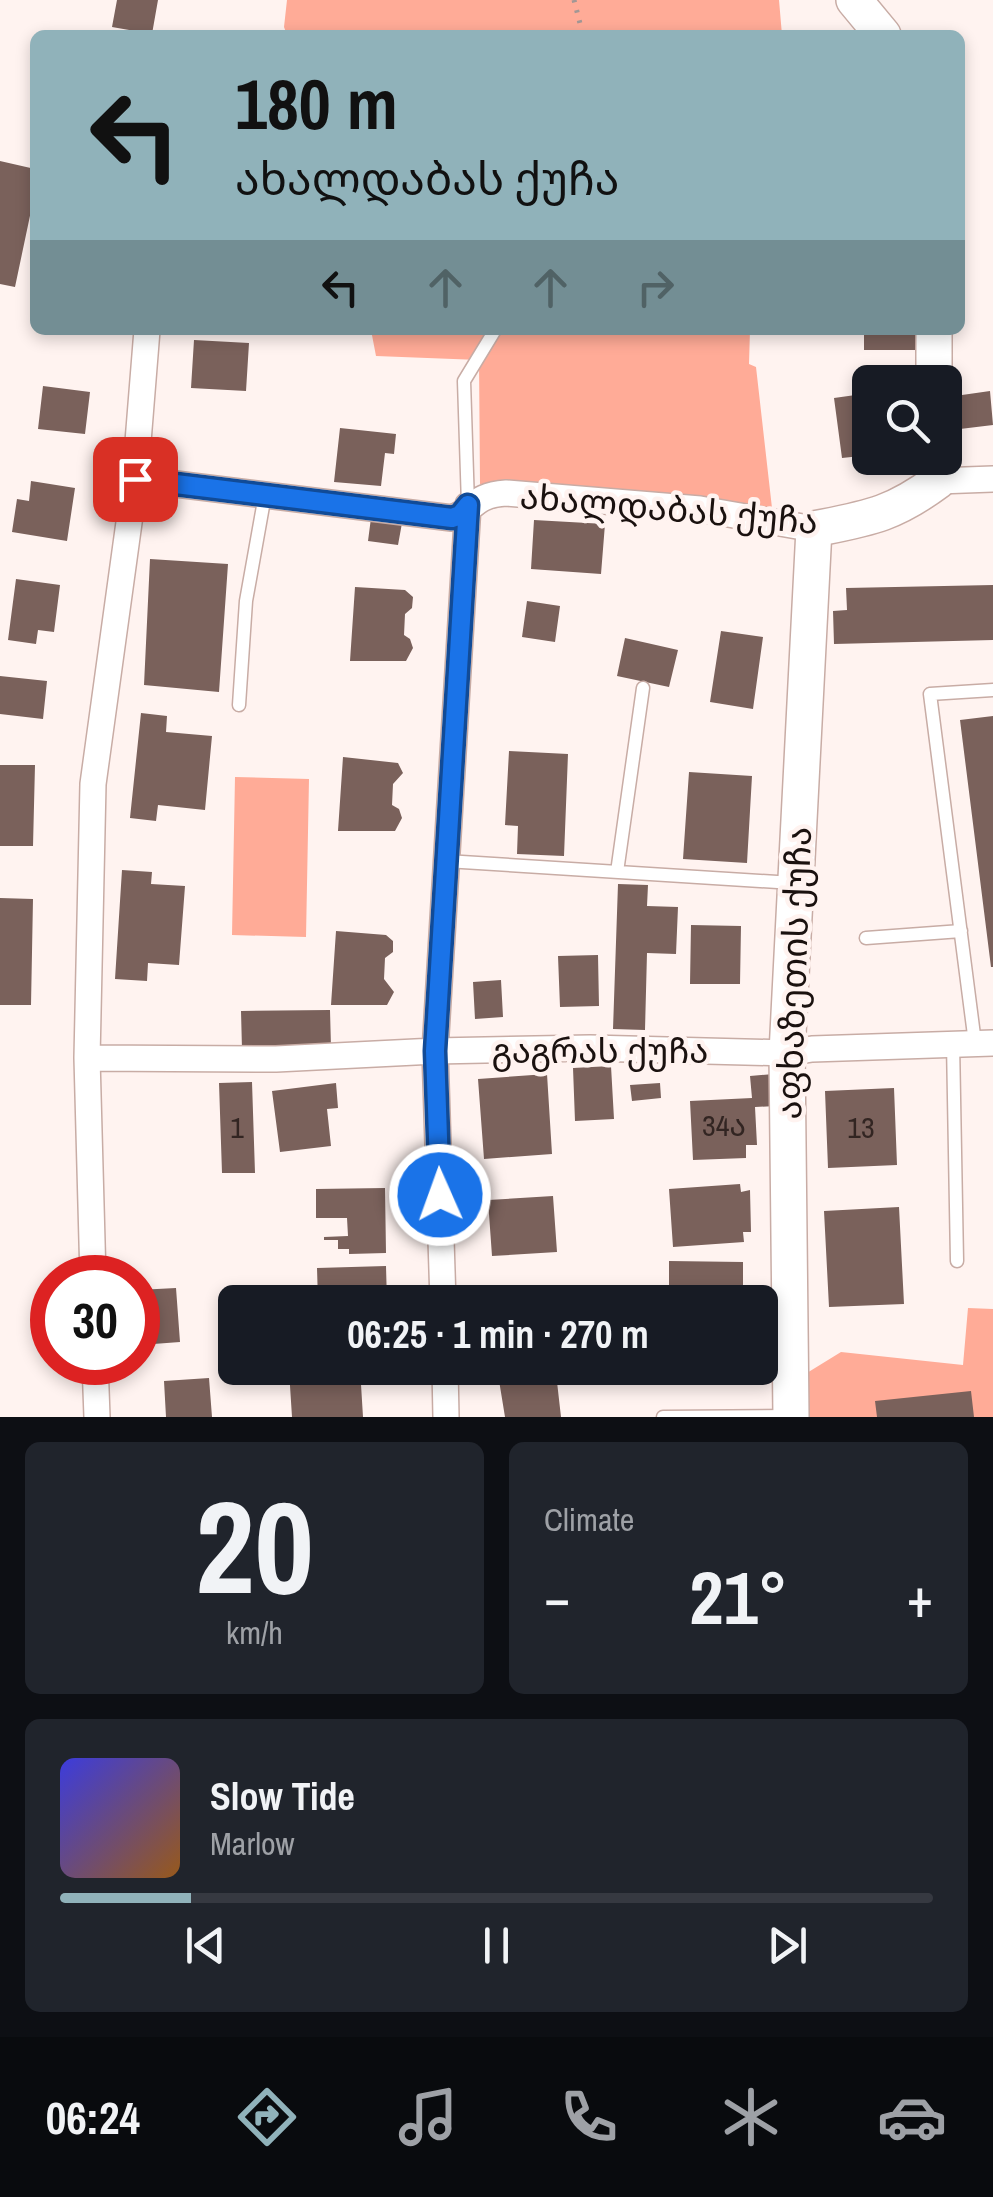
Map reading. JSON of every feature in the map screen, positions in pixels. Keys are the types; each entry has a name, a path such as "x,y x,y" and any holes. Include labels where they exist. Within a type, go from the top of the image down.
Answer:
{"street":[{"path":"854,0 880,30"},
{"path":"92,1255 87,1058 93,784 135,479 147,335"},
{"path":"934,335 934,365"},
{"path":"962,473 993,479"},
{"name":"ახალდაბას ქუჩა","path":"135,479 452,518 492,494 526,494 700,509 814,529 878,516 907,504 933,475"},
{"path":"442,1285 435,1051 468,505"},
{"name":"აფხაზეთის ქუჩა","path":"791,1416 787,1054 814,529"},
{"name":"გაგრას ქუჩა","path":"87,1058 276,1059 590,1048 787,1054 812,1049 974,1043"},
{"path":"96,1385 97,1417"},
{"path":"445,1385 446,1417"}],"lane":[{"path":"468,505 464,381 492,335"},
{"path":"239,705 248,586 265,495"},
{"path":"617,872 643,688"},
{"path":"957,1261 974,1043 930,694 993,690"},
{"path":"446,861 795,883"},
{"path":"866,938 961,932"},
{"path":"663,1417 791,1416"}],"path":[{"path":"574,0 582,30"}],"shaded area":[{"path":"287,0 779,0 782,30 285,30"},
{"path":"372,335 750,335 749,364 756,367 772,508 480,484 479,360 376,356"},
{"path":"235,777 309,779 306,937 232,935"},
{"path":"968,1308 993,1309 993,1417 805,1417 802,1376 841,1352 963,1365"}],"building":[{"path":"117,0 158,0 153,30 112,27"},
{"path":"0,161 30,168 30,216 15,287 0,284"},
{"path":"864,335 920,335 920,350 864,350"},
{"path":"194,340 249,343 246,391 191,388"},
{"path":"43,386 90,392 85,434 38,429"},
{"path":"990,391 993,425 962,429 962,395"},
{"path":"852,396 852,457 842,458 834,398"},
{"path":"340,428 396,434 394,454 385,453 381,486 334,482"},
{"path":"31,481 75,488 67,541 12,532 17,499 29,501"},
{"path":"371,518 402,523 398,545 368,541"},
{"path":"534,520 605,524 601,574 531,569"},
{"path":"150,559 228,564 219,692 144,685"},
{"path":"16,579 60,585 54,632 38,630 36,644 8,640"},
{"path":"993,585 993,640 834,644 833,611 847,610 846,588"},
{"path":"355,587 405,590 413,597 412,608 405,614 404,635 413,648 406,661 350,661"},
{"path":"527,601 560,606 555,642 522,637"},
{"path":"721,631 763,637 753,709 710,702"},
{"path":"625,638 678,650 669,687 617,676"},
{"path":"0,676 47,681 43,719 0,714"},
{"path":"141,713 167,716 166,732 212,736 205,810 158,805 156,821 130,818"},
{"path":"993,716 993,967 991,967 960,720"},
{"path":"509,751 568,754 564,856 517,854 518,826 505,825"},
{"path":"343,757 398,763 403,773 393,784 392,805 399,809 402,818 395,831 338,831"},
{"path":"0,765 35,765 33,846 0,846"},
{"path":"689,772 752,776 747,863 683,859"},
{"path":"122,870 152,872 151,884 185,886 179,965 148,963 147,981 115,979"},
{"path":"618,884 648,885 647,906 678,907 676,954 647,953 645,1030 613,1029"},
{"path":"0,898 33,899 31,1005 0,1005"},
{"path":"691,925 741,926 740,984 690,984"},
{"path":"336,931 386,935 393,941 393,952 385,958 384,979 394,992 387,1005 331,1005"},
{"path":"598,955 599,1006 560,1007 558,956"},
{"path":"501,980 503,1017 475,1019 473,982"},
{"path":"330,1010 331,1047 242,1049 241,1011"},
{"path":"611,1066 614,1119 575,1121 573,1068"},
{"path":"547,1074 552,1154 484,1159 478,1079"},
{"path":"774,1074 776,1106 755,1107 757,1145 746,1145 746,1158 693,1160 690,1101 752,1098 750,1076"},
{"path":"252,1082 255,1173 222,1173 219,1083"},
{"path":"336,1083 338,1108 327,1109 331,1146 280,1152 272,1091"},
{"path":"660,1083 661,1098 632,1101 630,1085"},
{"path":"894,1088 897,1165 828,1168 825,1091"},
{"path":"740,1184 741,1192 750,1190 751,1232 743,1232 744,1242 673,1247 669,1189"},
{"path":"385,1188 386,1253 349,1254 349,1249 338,1249 338,1240 324,1240 348,1236 347,1218 316,1218 316,1189"},
{"path":"553,1196 557,1252 492,1256 488,1200"},
{"path":"899,1207 904,1304 829,1307 824,1211"},
{"path":"669,1261 743,1262 743,1285 669,1285"},
{"path":"386,1266 387,1285 318,1285 317,1268"},
{"path":"176,1288 180,1342 160,1344 160,1289"},
{"path":"209,1378 212,1417 166,1417 164,1381"},
{"path":"290,1385 361,1385 363,1417 292,1417"},
{"path":"500,1385 557,1385 561,1417 505,1417"},
{"path":"971,1391 974,1417 877,1417 875,1401"}],"route":[{"path":"135,479 452,518 468,505 435,1051 440,1195"}]}
